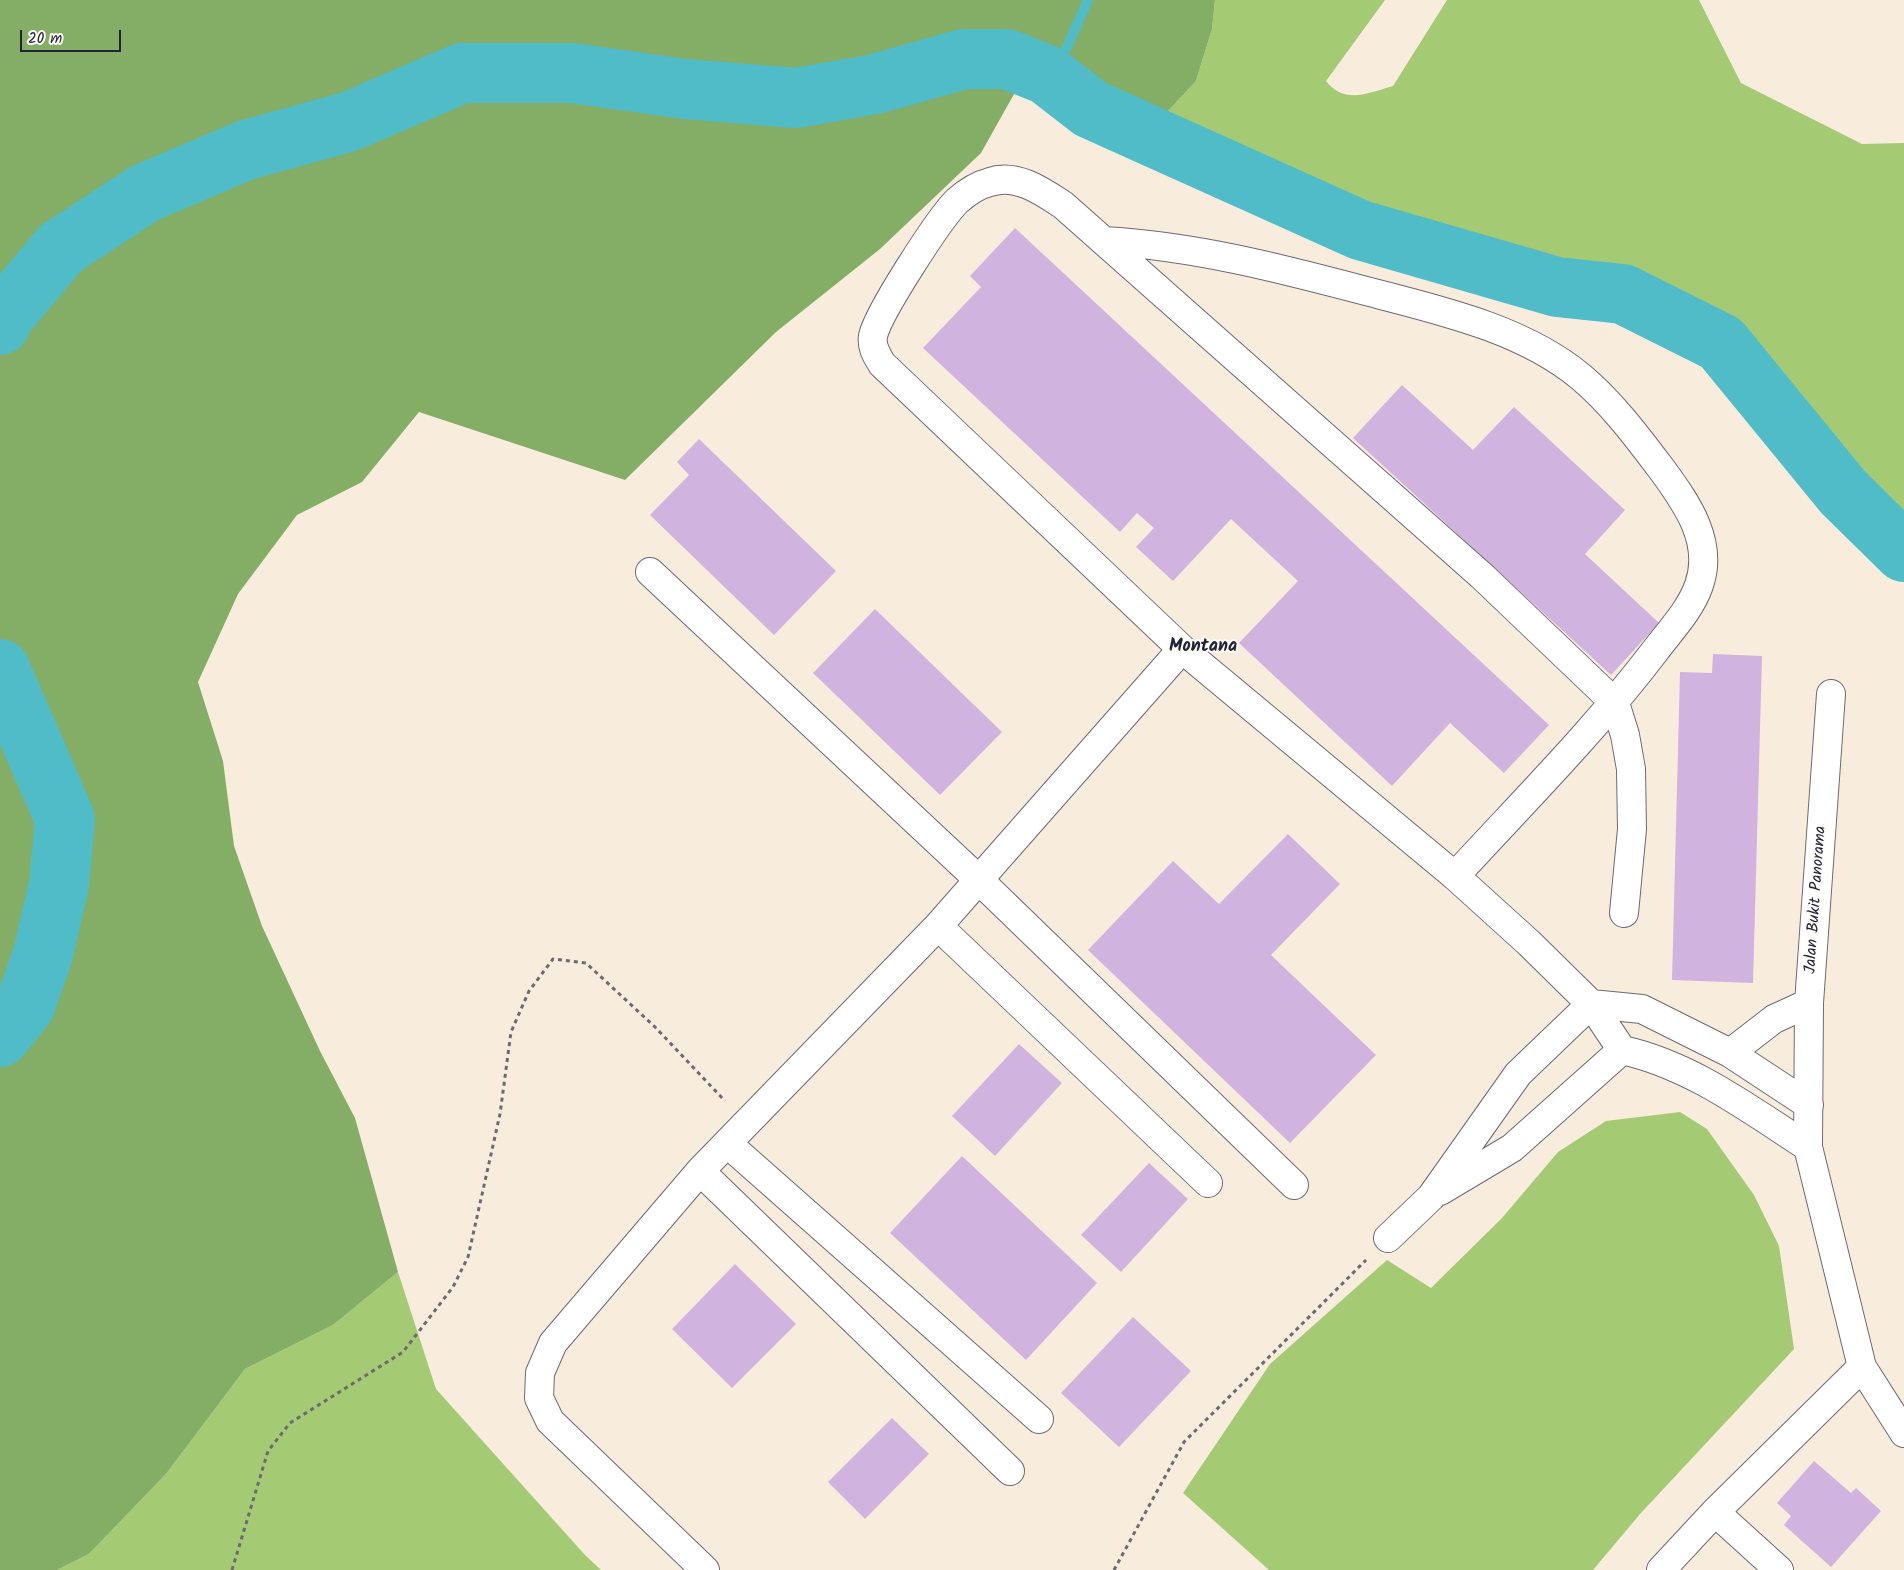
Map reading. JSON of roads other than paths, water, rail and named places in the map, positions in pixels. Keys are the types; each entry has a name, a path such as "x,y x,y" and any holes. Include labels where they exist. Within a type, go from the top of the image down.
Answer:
{"street":[{"path":"1624,913 1632,829 1631,769 1615,704 1482,576 1063,205 1042,191 1015,180 991,181 974,189 957,202 929,239 878,321 872,338 874,351 882,364 1182,650 1455,876 1529,943 1591,1004 1622,1050 1650,1056 1712,1085 1808,1147"},
{"path":"1104,242 1153,244 1210,253 1289,271 1435,310 1495,330 1540,350 1580,377 1628,425 1687,504 1701,538 1703,565 1699,586 1688,606 1615,704 1455,876"},
{"path":"650,572 979,880 1294,1185"},
{"path":"705,1570 550,1421 539,1398 540,1372 553,1343 700,1171 938,926 1182,650"},
{"name":"Jalan Bukit Panorama","path":"1832,694 1809,1003 1808,1147 1862,1367 1904,1433"},
{"path":"938,926 1208,1183"},
{"path":"1730,1053 1774,1019 1809,1003"},
{"path":"1388,1238 1431,1197 1518,1074 1591,1004 1642,1009 1730,1053 1809,1105"},
{"path":"1431,1197 1512,1148 1622,1050"},
{"path":"728,1144 1039,1420"},
{"path":"700,1171 1010,1471"},
{"path":"1661,1570 1714,1512 1862,1367"},
{"path":"1714,1512 1779,1570"}],"waterway":[{"path":"1047,75 1062,58 1088,0"},
{"path":"0,325 4,316 61,248 145,193 246,150 348,122 462,73 572,73 685,89 796,98 875,84 964,59 1007,59 1047,75 1091,109 1360,230 1557,287 1623,294 1721,343 1843,492 1904,552"},
{"path":"0,669 65,819 59,884 43,954 25,1006 0,1037"}],"district":[{"name":"Montana","path":"1203,648"}]}
